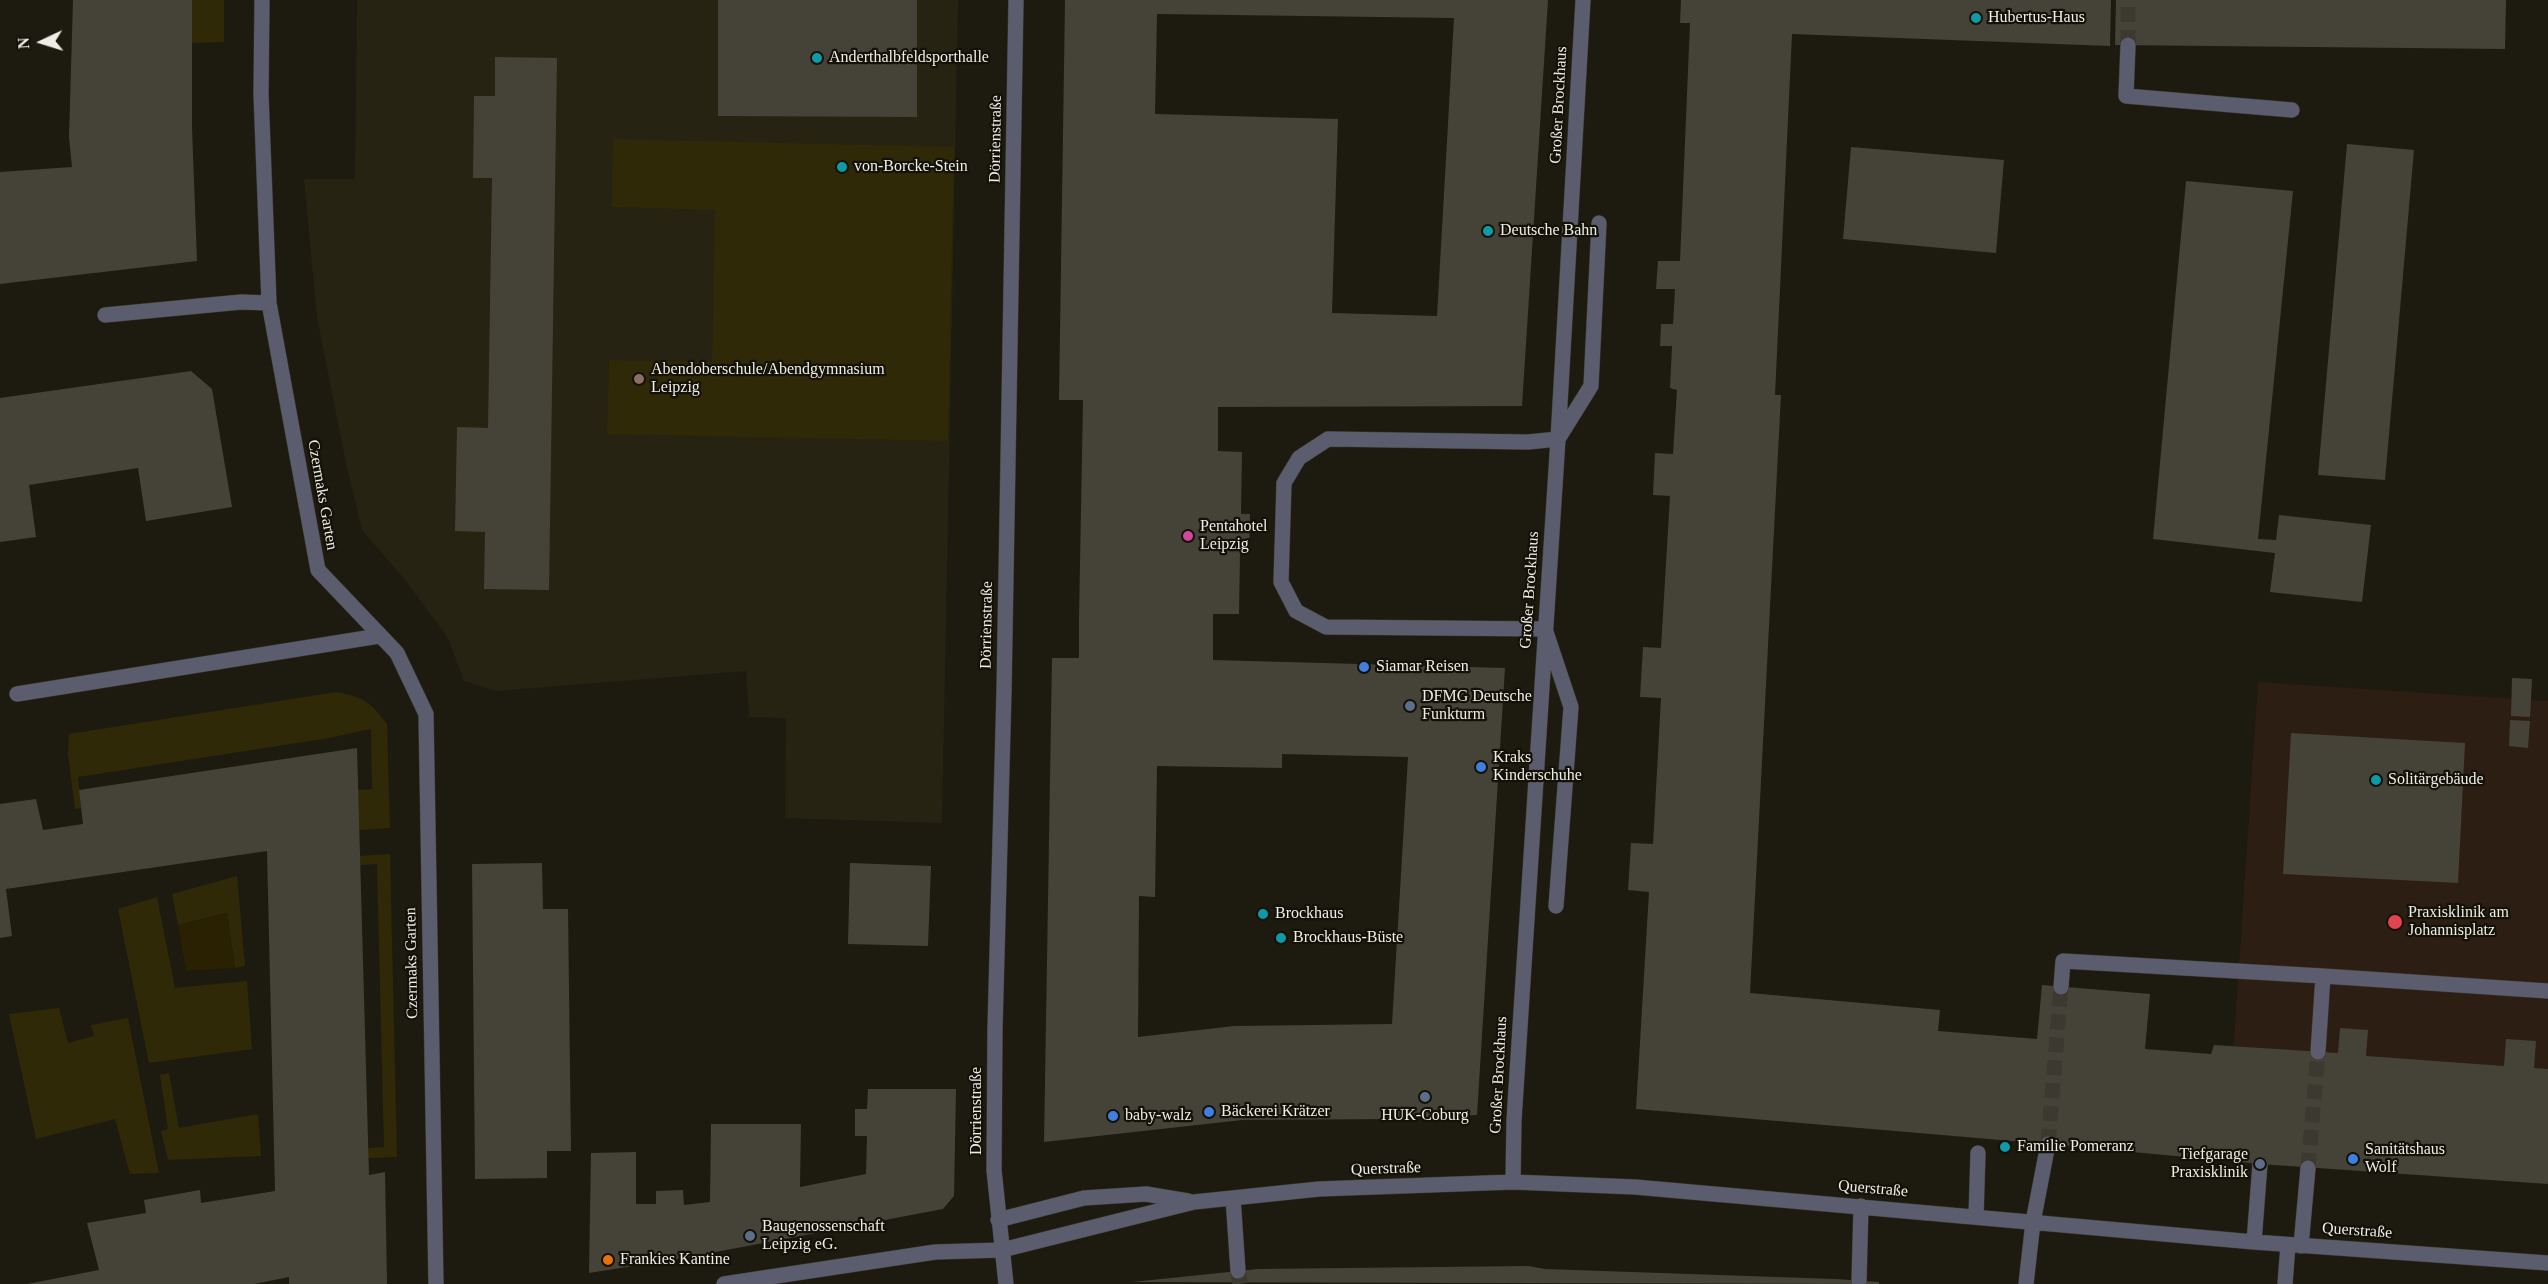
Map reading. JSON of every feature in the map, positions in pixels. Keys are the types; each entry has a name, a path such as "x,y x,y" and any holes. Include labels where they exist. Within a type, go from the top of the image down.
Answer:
{"street":[{"name":"Czermaks Garten","path":"262,0 261,94 269,303 318,570 397,653 426,714 436,1284"},
{"name":"Dörrienstraße","path":"1006,1284 994,1170 995,1029 1004,691 1016,0"},
{"name":"Großer Brockhaus","path":"1513,1182 1514,1120 1558,439 1583,0"},
{"path":"2128,45 2126,96 2292,110"},
{"path":"1556,906 1571,707 1545,629 1326,627 1296,610 1281,582 1284,483 1299,458 1328,439 1528,442 1558,439 1591,386 1599,223"},
{"path":"105,315 241,302 269,303"},
{"path":"17,694 379,636"},
{"path":"2061,987 2063,962 2548,991"},
{"path":"2318,1052 2323,976"},
{"path":"2026,1284 2033,1222 2048,1143"},
{"path":"1976,1217 1978,1152"},
{"path":"2254,1242 2260,1164"},
{"path":"2285,1284 2295,1245 2308,1168"},
{"name":"Querstraße","path":"724,1284 935,1252 1002,1250 1194,1202 1319,1189 1513,1182 1635,1187 2254,1242 2548,1263"},
{"name":"Querstraße","path":"998,1220 1084,1198 1146,1194 1194,1202"},
{"path":"1233,1198 1238,1271"},
{"path":"1858,1281 1861,1206"}],"shaded area":[{"path":"192,0 224,0 224,42 192,43"},
{"name":"Abendoberschule/Abendgymnasium Leipzig","path":"357,0 958,0 942,823 785,818 786,718 749,717 746,671 496,691 464,681 448,638 406,581 362,530 346,463 317,317 304,179 355,179"},
{"path":"613,139 954,147 948,441 607,434 609,360 712,362 715,210 612,207"},
{"name":"Praxisklinik am Johannisplatz","path":"2258,682 2548,701 2548,1182 2226,1160"},
{"path":"337,692 366,702 387,724 390,828 359,830 358,790 372,789 371,729 329,738 78,777 81,808 75,809 68,754 69,734"},
{"path":"390,854 397,1157 368,1158 368,1148 384,1147 377,864 360,865 360,856"},
{"path":"237,876 245,966 235,968 227,913 178,925 172,894"},
{"path":"157,897 175,988 247,981 252,1049 149,1063 118,909"},
{"path":"59,1008 68,1043 94,1036 91,1025 128,1018 159,1173 130,1174 115,1119 36,1139 9,1014"},
{"path":"169,1073 179,1128 258,1114 261,1156 168,1160 161,1131 168,1129 160,1075"}],"sand":[{"path":"227,913 235,968 186,971 178,925"}],"building":[{"path":"73,0 192,0 192,128 197,261 0,284 0,172 72,167 69,137"},
{"name":"Anderthalbfeldsporthalle","path":"718,0 917,0 917,117 718,116"},
{"path":"1065,0 1548,0 1522,406 1218,407 1218,451 1242,452 1241,514 1250,514 1249,554 1240,554 1239,614 1213,614 1213,660 1505,668 1477,1115 1395,1119 1242,1120 1044,1142 1052,658 1079,658 1083,400 1059,400","holes":["1157,14 1454,18 1437,316 1332,313 1338,119 1155,114","1282,754 1408,757 1392,1024 1234,1026 1138,1037 1139,896 1155,897 1157,766 1282,768"]},
{"path":"1681,0 2111,0 2110,46 1792,34 1775,395 1781,395 1750,993 1940,1010 1938,1031 2037,1039 2042,985 2150,994 2145,1049 2211,1054 2214,1045 2338,1053 2340,1028 2368,1030 2366,1056 2504,1066 2506,1039 2536,1041 2534,1068 2548,1069 2548,1184 2260,1164 1636,1109 1649,892 1628,890 1631,843 1653,844 1661,698 1640,697 1643,647 1661,648 1670,496 1653,495 1655,453 1673,454 1677,390 1670,388 1672,346 1660,346 1661,324 1673,324 1675,289 1656,289 1658,261 1680,261 1690,23 1680,23"},
{"path":"2116,0 2506,0 2505,49 2115,45"},
{"path":"495,57 557,58 549,590 484,589 485,532 455,531 457,427 488,428 492,178 473,178 474,96 495,96"},
{"path":"2347,144 2414,150 2385,480 2318,475"},
{"path":"1851,147 2004,160 1996,253 1843,239"},
{"path":"2186,181 2293,191 2258,539 2276,540 2279,515 2371,525 2362,602 2270,592 2275,553 2153,539"},
{"path":"191,371 212,389 232,507 146,521 138,468 29,485 36,537 0,542 0,398"},
{"path":"2512,678 2532,679 2530,717 2511,716"},
{"path":"2510,720 2530,721 2528,748 2509,746"},
{"name":"Solitärgebäude","path":"2291,733 2465,743 2458,883 2283,874"},
{"path":"357,748 369,1175 385,1172 387,1284 289,1284 289,1277 254,1284 27,1284 99,1270 87,1223 146,1213 144,1200 200,1190 201,1203 275,1191 267,851 6,889 12,936 0,938 0,804 36,799 43,830 83,824 79,790"},
{"path":"542,863 543,909 568,909 571,1151 547,1151 547,1178 475,1179 472,864"},
{"path":"850,863 931,866 928,946 848,944"},
{"path":"868,1089 956,1089 954,1196 943,1209 684,1258 589,1273 591,1153 636,1152 636,1204 656,1204 656,1191 683,1190 684,1205 710,1202 711,1124 801,1124 800,1187 866,1174 867,1136 855,1136 855,1109 867,1109"},
{"path":"1528,1266 1545,1269 1835,1279 1879,1282 1879,1284 1132,1282 1258,1269"}],"tunnel":[{"path":"2128,0 2128,45"},
{"path":"2048,1144 2061,987"},
{"path":"2308,1168 2318,1052"},
{"path":"1238,1271 1240,1284"}],"place":[{"name":"Hubertus-Haus","path":"1976,18"},
{"name":"Anderthalbfeldsporthalle","path":"817,58"},
{"name":"von-Borcke-Stein","path":"842,167"},
{"name":"Deutsche Bahn","path":"1488,231"},
{"name":"Abendoberschule/Abendgymnasium Leipzig","path":"639,379"},
{"name":"Pentahotel Leipzig","path":"1188,536"},
{"name":"Siamar Reisen","path":"1364,667"},
{"name":"DFMG Deutsche Funkturm","path":"1410,706"},
{"name":"Kraks Kinderschuhe","path":"1481,767"},
{"name":"Solitärgebäude","path":"2376,780"},
{"name":"Brockhaus","path":"1263,914"},
{"name":"Praxisklinik am Johannisplatz","path":"2395,922"},
{"name":"Brockhaus-Büste","path":"1281,938"},
{"name":"HUK-Coburg","path":"1425,1097"},
{"name":"Bäckerei Krätzer","path":"1209,1112"},
{"name":"baby-walz","path":"1113,1116"},
{"name":"Familie Pomeranz","path":"2005,1147"},
{"name":"Sanitätshaus Wolf","path":"2353,1159"},
{"name":"Tiefgarage Praxisklinik","path":"2260,1164"},
{"name":"Baugenossenschaft Leipzig eG.","path":"750,1236"},
{"name":"Frankies Kantine","path":"608,1260"}]}
